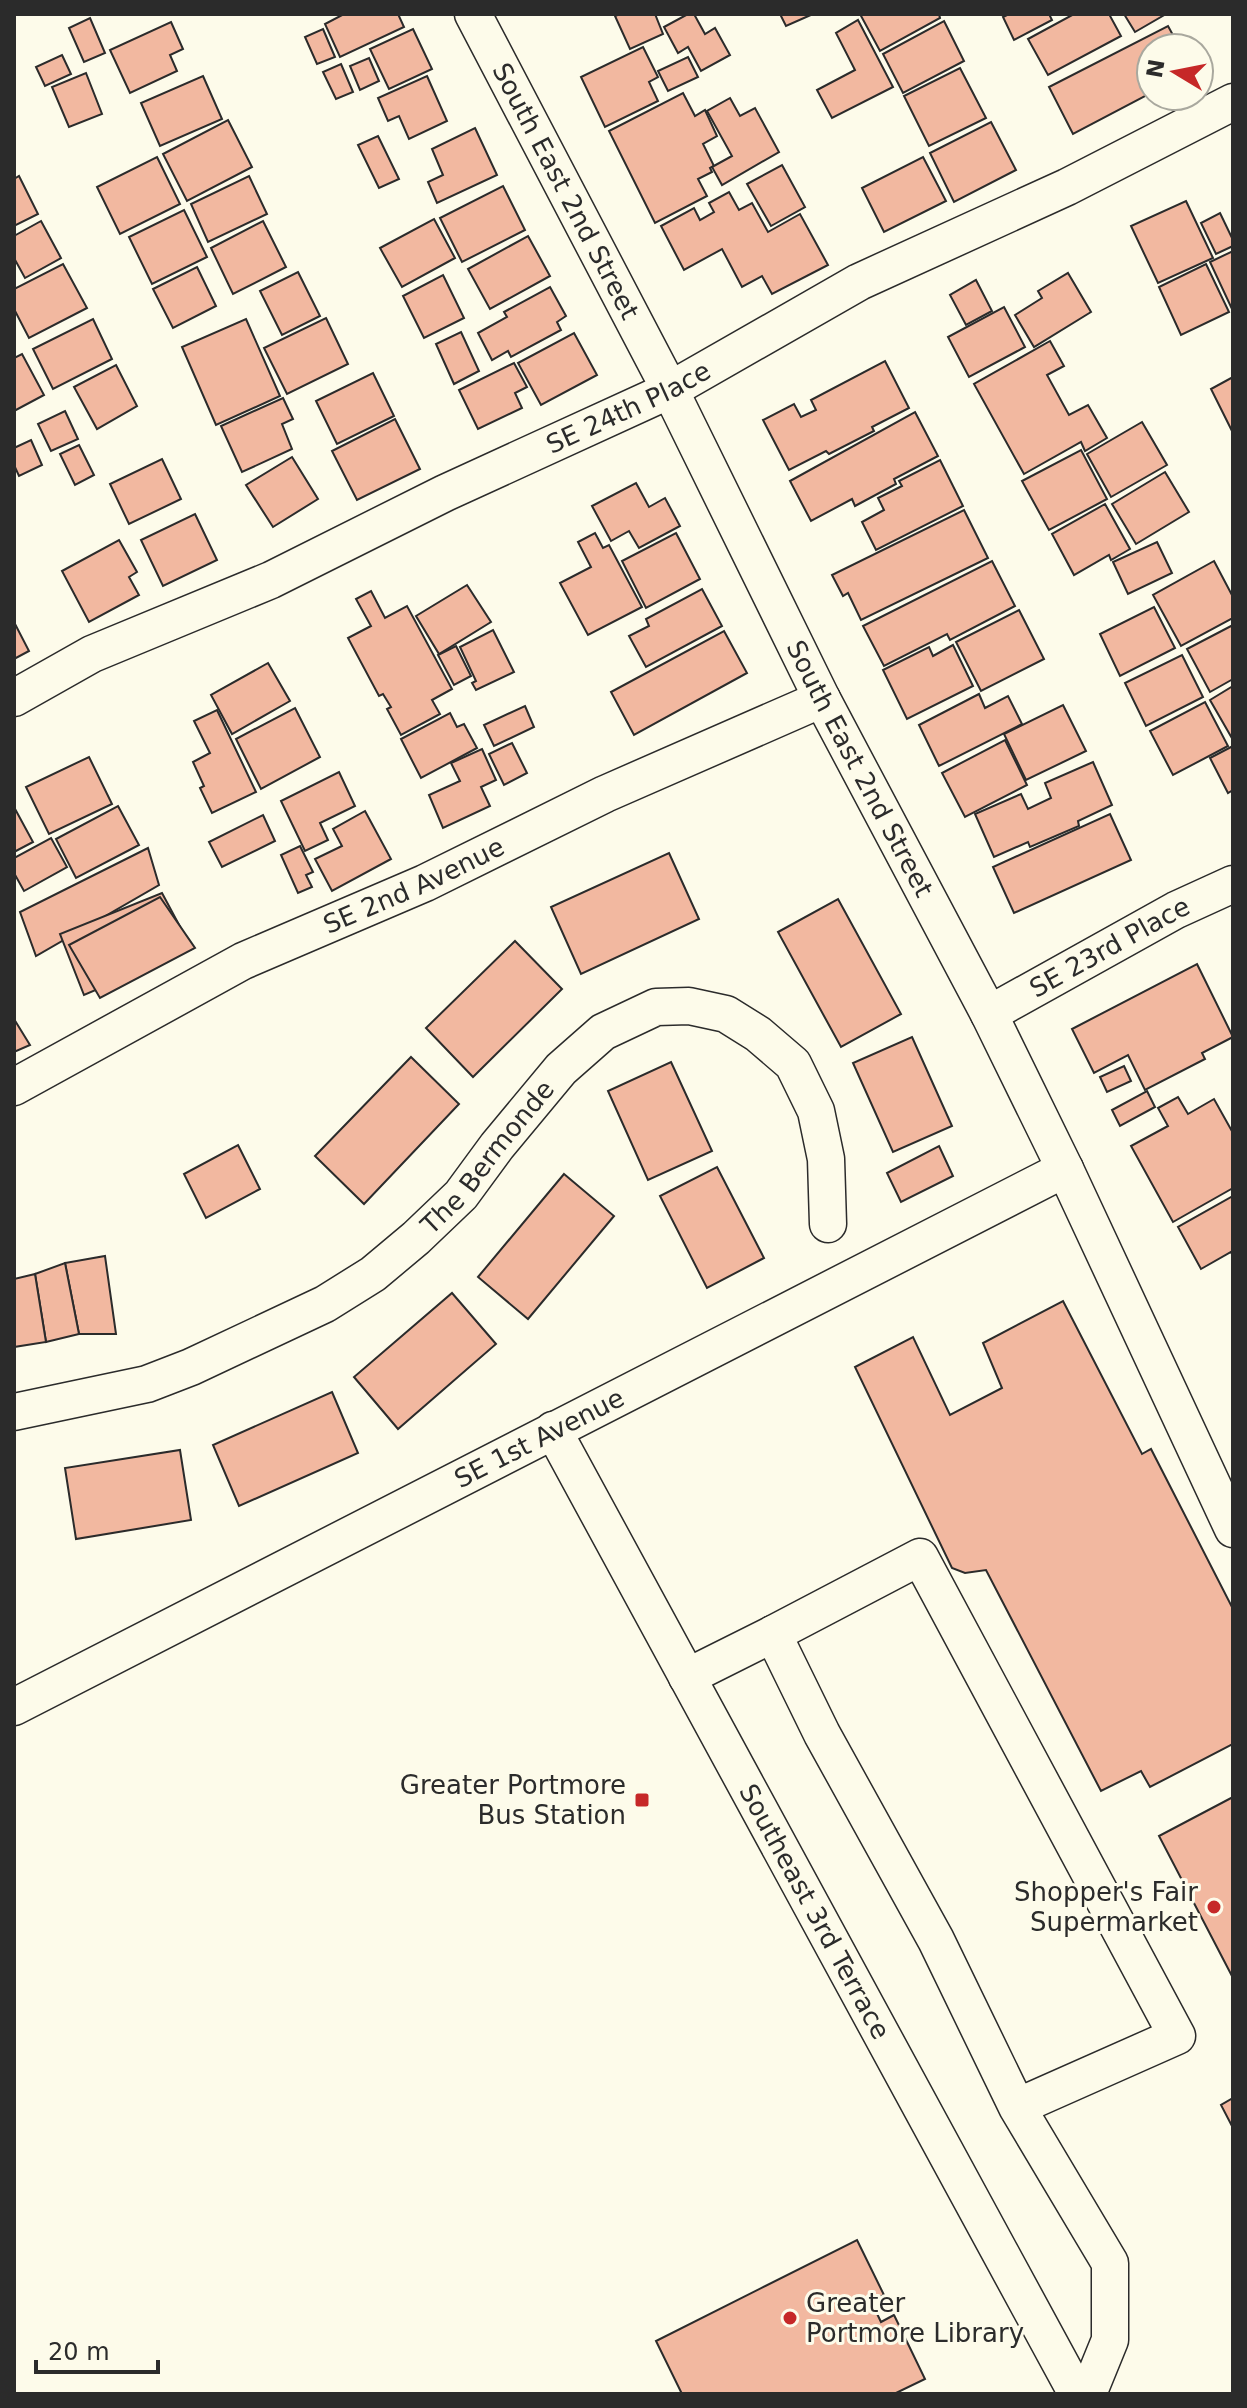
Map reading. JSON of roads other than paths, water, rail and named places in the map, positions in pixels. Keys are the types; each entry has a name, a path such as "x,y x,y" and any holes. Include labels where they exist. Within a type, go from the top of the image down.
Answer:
{"street":[{"name":"South East 2nd Street","path":"473,14 670,390 822,699 989,1014 1233,1529"},
{"name":"SE 24th Place","path":"14,698 92,654 271,580 445,493 670,390 859,282 1067,187 1233,102"},
{"name":"SE 2nd Avenue","path":"14,1087 243,961 425,883 605,794 822,699"},
{"name":"SE 23rd Place","path":"989,1014 1176,910 1233,884"},
{"name":"The Bermonde","path":"14,1412 147,1384 191,1367 325,1304 373,1274 461,1195 561,1069 603,1032 656,1007 689,1006 726,1014 758,1034 793,1064 816,1111 826,1159 828,1224"},
{"name":"SE 1st Avenue","path":"14,1707 1065,1169"},
{"name":"Southeast 3rd Terrace","path":"553,1430 1077,2394"},
{"path":"687,1677 920,1557 1177,2036 1017,2107"},
{"path":"773,1634 822,1734 936,1940 1017,2107 1110,2263 1110,2340 1088,2394"}],"place":[{"name":"Greater Portmore Bus Station","path":"642,1800"},
{"name":"Shopper's Fair Supermarket","path":"1214,1907"},
{"name":"Greater Portmore Library","path":"790,2318"}]}
